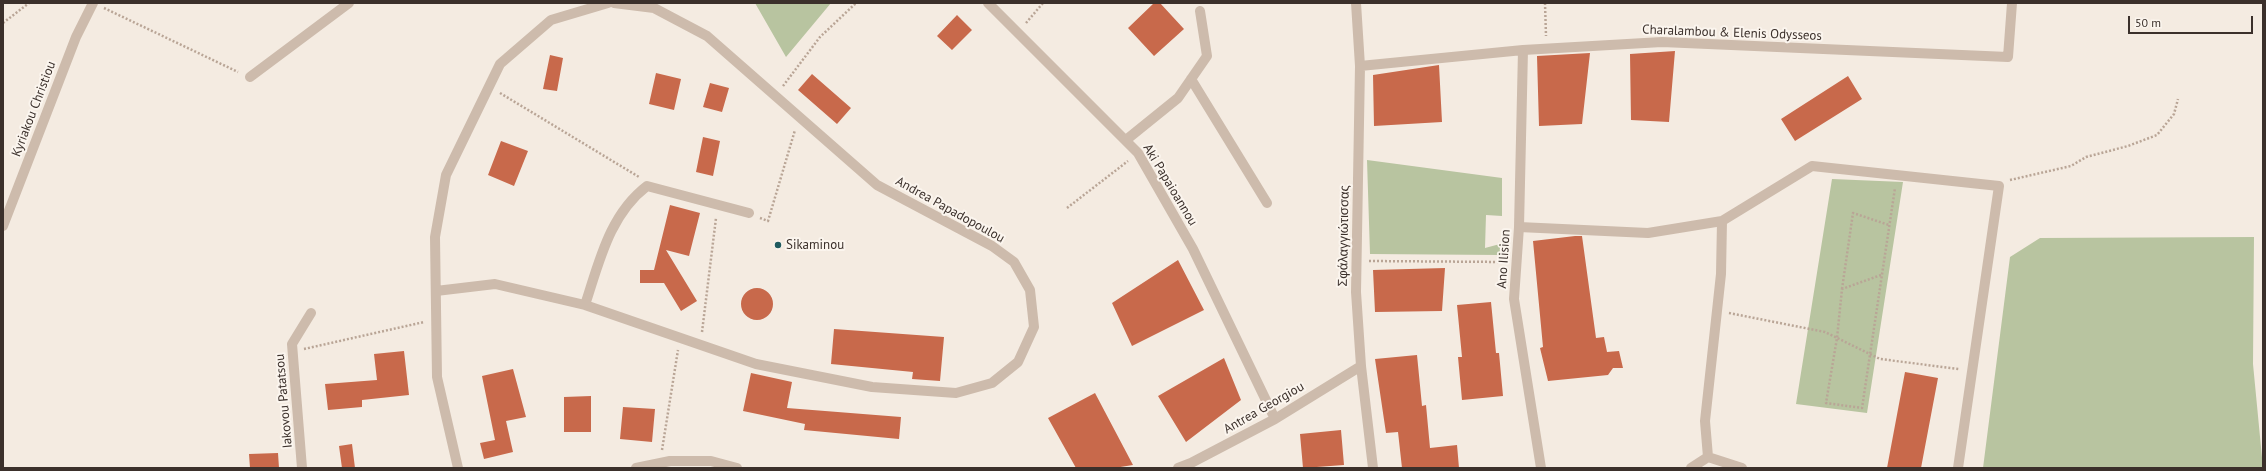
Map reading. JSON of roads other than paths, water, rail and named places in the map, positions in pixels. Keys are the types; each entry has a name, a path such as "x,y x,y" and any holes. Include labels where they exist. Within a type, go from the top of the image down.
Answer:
{"street":[{"path":"250,77 349,3"},
{"path":"458,468 437,377 435,237 446,175 500,64 551,20 608,3"},
{"name":"Andrea Papadopoulou","path":"436,291 495,284 585,305 756,364 872,387 956,393 992,384 1018,362 1034,327 1030,290 1014,262 992,246 877,186 707,36 654,8 614,3"},
{"name":"Aki Papaioannou","path":"988,3 1138,153 1193,249 1275,420"},
{"name":"Σφάλαγγιώτισσας","path":"1356,3 1360,66 1356,292 1361,366 1373,468"},
{"name":"Charalambou & Elenis Odysseos","path":"1360,66 1547,48 1662,42 2008,57 2012,3"},
{"name":"Kyriakou Christiou","path":"3,226 76,37 97,5"},
{"path":"1126,140 1178,98 1207,56 1200,11"},
{"name":"Ano Ilision","path":"1523,50 1519,227 1514,299 1541,468"},
{"path":"1191,79 1267,203"},
{"path":"1519,227 1648,233 1722,221 1812,166 1999,186 1958,468"},
{"path":"585,305 610,229 634,196 647,186 749,213"},
{"path":"1708,457 1705,421 1721,274 1722,221"},
{"name":"Iakovou Patatsou","path":"302,468 292,344 311,313"},
{"name":"Antrea Georgiou","path":"1178,468 1191,463 1275,420 1361,366"},
{"path":"1692,468 1708,457"},
{"path":"1708,457 1742,468"},
{"path":"636,468 660,463 711,460 737,468"}],"place":[{"name":"Sikaminou","path":"778,245"}]}
